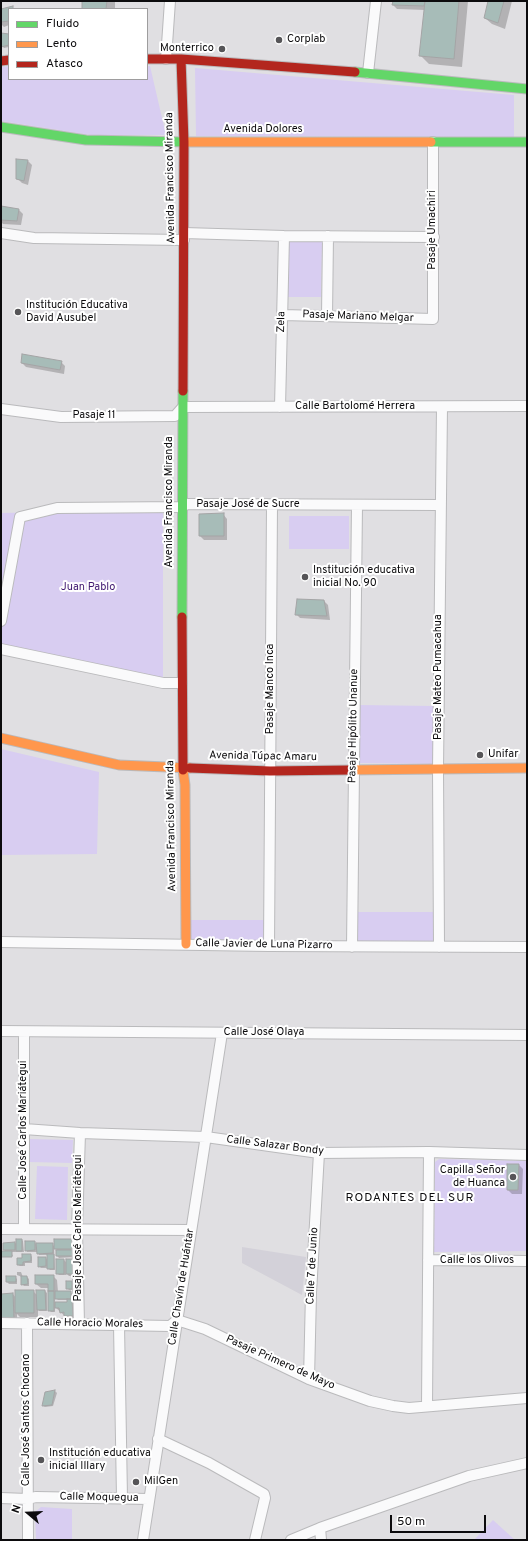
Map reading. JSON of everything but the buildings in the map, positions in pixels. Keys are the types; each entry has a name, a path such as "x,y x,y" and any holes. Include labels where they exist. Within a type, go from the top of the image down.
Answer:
{"street":[{"path":"166,59 170,1"},
{"path":"368,73 376,1"},
{"path":"148,59 180,59 368,73 527,89"},
{"name":"Avenida Francisco Miranda","path":"180,59 184,142 182,683 183,767 185,785 186,944"},
{"name":"Avenida Dolores","path":"1,127 86,140 184,142 527,142"},
{"name":"Pasaje Umachiri","path":"432,318 434,142"},
{"path":"1,233 34,238 184,236 434,237"},
{"name":"Zela","path":"280,407 284,236"},
{"path":"327,316 328,236"},
{"name":"Pasaje Mariano Melgar","path":"283,314 432,318"},
{"name":"Calle Bartolomé Herrera","path":"183,407 527,406"},
{"name":"Pasaje 11","path":"1,409 61,417 175,416 183,407"},
{"name":"Pasaje Mateo Pumacahua","path":"439,947 438,769 442,407"},
{"name":"Pasaje José de Sucre","path":"4,584 20,517 56,508 182,507 187,504 440,505"},
{"name":"Pasaje Manco Inca","path":"269,946 272,505"},
{"name":"Pasaje Hipólito Unanue","path":"352,947 357,505"},
{"path":"1,621 4,584"},
{"path":"1,649 163,683 182,683"},
{"name":"Avenida Túpac Amaru","path":"1,738 119,765 270,771 527,768"},
{"name":"Calle Javier de Luna Pizarro","path":"1,942 352,947 527,947"},
{"name":"Calle José Olaya","path":"1,1031 527,1035"},
{"name":"Calle José Carlos Mariátegui","path":"24,1032 24,1229"},
{"name":"Calle Chavín de Huántar","path":"143,1540 222,1033"},
{"name":"Calle Salazar Bondy","path":"24,1130 206,1137 319,1153 429,1152 527,1154"},
{"name":"Pasaje José Carlos Mariátegui","path":"79,1324 77,1228 80,1133"},
{"path":"427,1406 429,1152"},
{"name":"Calle 7 de Junio","path":"310,1379 311,1293 319,1153"},
{"path":"1,1229 77,1228 191,1230"},
{"name":"Calle los Olivos","path":"428,1260 527,1261"},
{"name":"Pasaje Primero de Mayo","path":"177,1320 205,1329 310,1379 363,1398 393,1406 409,1408 527,1398"},
{"name":"Calle Horacio Morales","path":"1,1323 170,1326 177,1320"},
{"name":"Calle José Santos Chocano","path":"27,1323 28,1540"},
{"path":"119,1325 122,1498"},
{"path":"158,1439 209,1463 264,1494 265,1498 255,1540"},
{"path":"291,1540 320,1528 469,1476 527,1463"},
{"name":"Calle Moquegua","path":"1,1498 27,1499 36,1497 149,1499"},
{"path":"320,1528 321,1540"}],"shaded area":[{"path":"242,1247 306,1257 302,1295 242,1263"}],"green space":[{"path":"8,66 8,80 148,80 148,66 150,66 166,135 91,135 1,121 1,67"},
{"path":"195,68 514,95 514,137 196,136"},
{"path":"288,242 322,242 321,297 287,297"},
{"name":"Juan Pablo","path":"163,510 163,680 1,646 1,621 8,582 1,580 1,513"},
{"path":"289,516 349,516 349,549 289,549"},
{"path":"358,705 435,706 434,764 358,763"},
{"path":"1,749 99,772 97,854 1,855"},
{"path":"356,912 433,912 433,941 356,941"},
{"path":"189,920 265,920 264,941 189,940"},
{"path":"29,1139 73,1140 72,1163 29,1162"},
{"path":"439,1159 527,1161 527,1251 434,1252 435,1162"},
{"path":"37,1166 68,1167 67,1220 35,1219"},
{"path":"41,1507 72,1509 72,1540 36,1540 35,1512"},
{"path":"493,1520 515,1540 474,1540"}],"traffic: fast":[{"path":"355,72 527,89"},
{"path":"1,127 86,140 187,142"},
{"path":"431,142 527,142"},
{"path":"182,617 183,391"}],"traffic: slow":[{"path":"187,142 431,142"},
{"path":"1,738 119,765 190,768"},
{"path":"350,770 527,768"},
{"path":"183,770 185,785 186,944"}],"traffic: jam":[{"path":"148,59 181,59 355,72"},
{"path":"181,59 184,142 183,391"},
{"path":"1,61 8,60"},
{"path":"182,617 183,770"},
{"path":"190,768 270,771 350,770"}],"place":[{"name":"Corplab","path":"279,40"},
{"name":"Monterrico","path":"222,49"},
{"name":"Institución Educativa David Ausubel","path":"18,312"},
{"name":"Institución educativa inicial No. 90","path":"305,577"},
{"name":"Unifar","path":"480,755"},
{"name":"Capilla Señor de Huanca","path":"513,1177"},
{"name":"Institución educativa inicial Illary","path":"41,1460"},
{"name":"MilGen","path":"136,1482"}],"district":[{"name":"RODANTES DEL SUR","path":"410,1199"}]}
